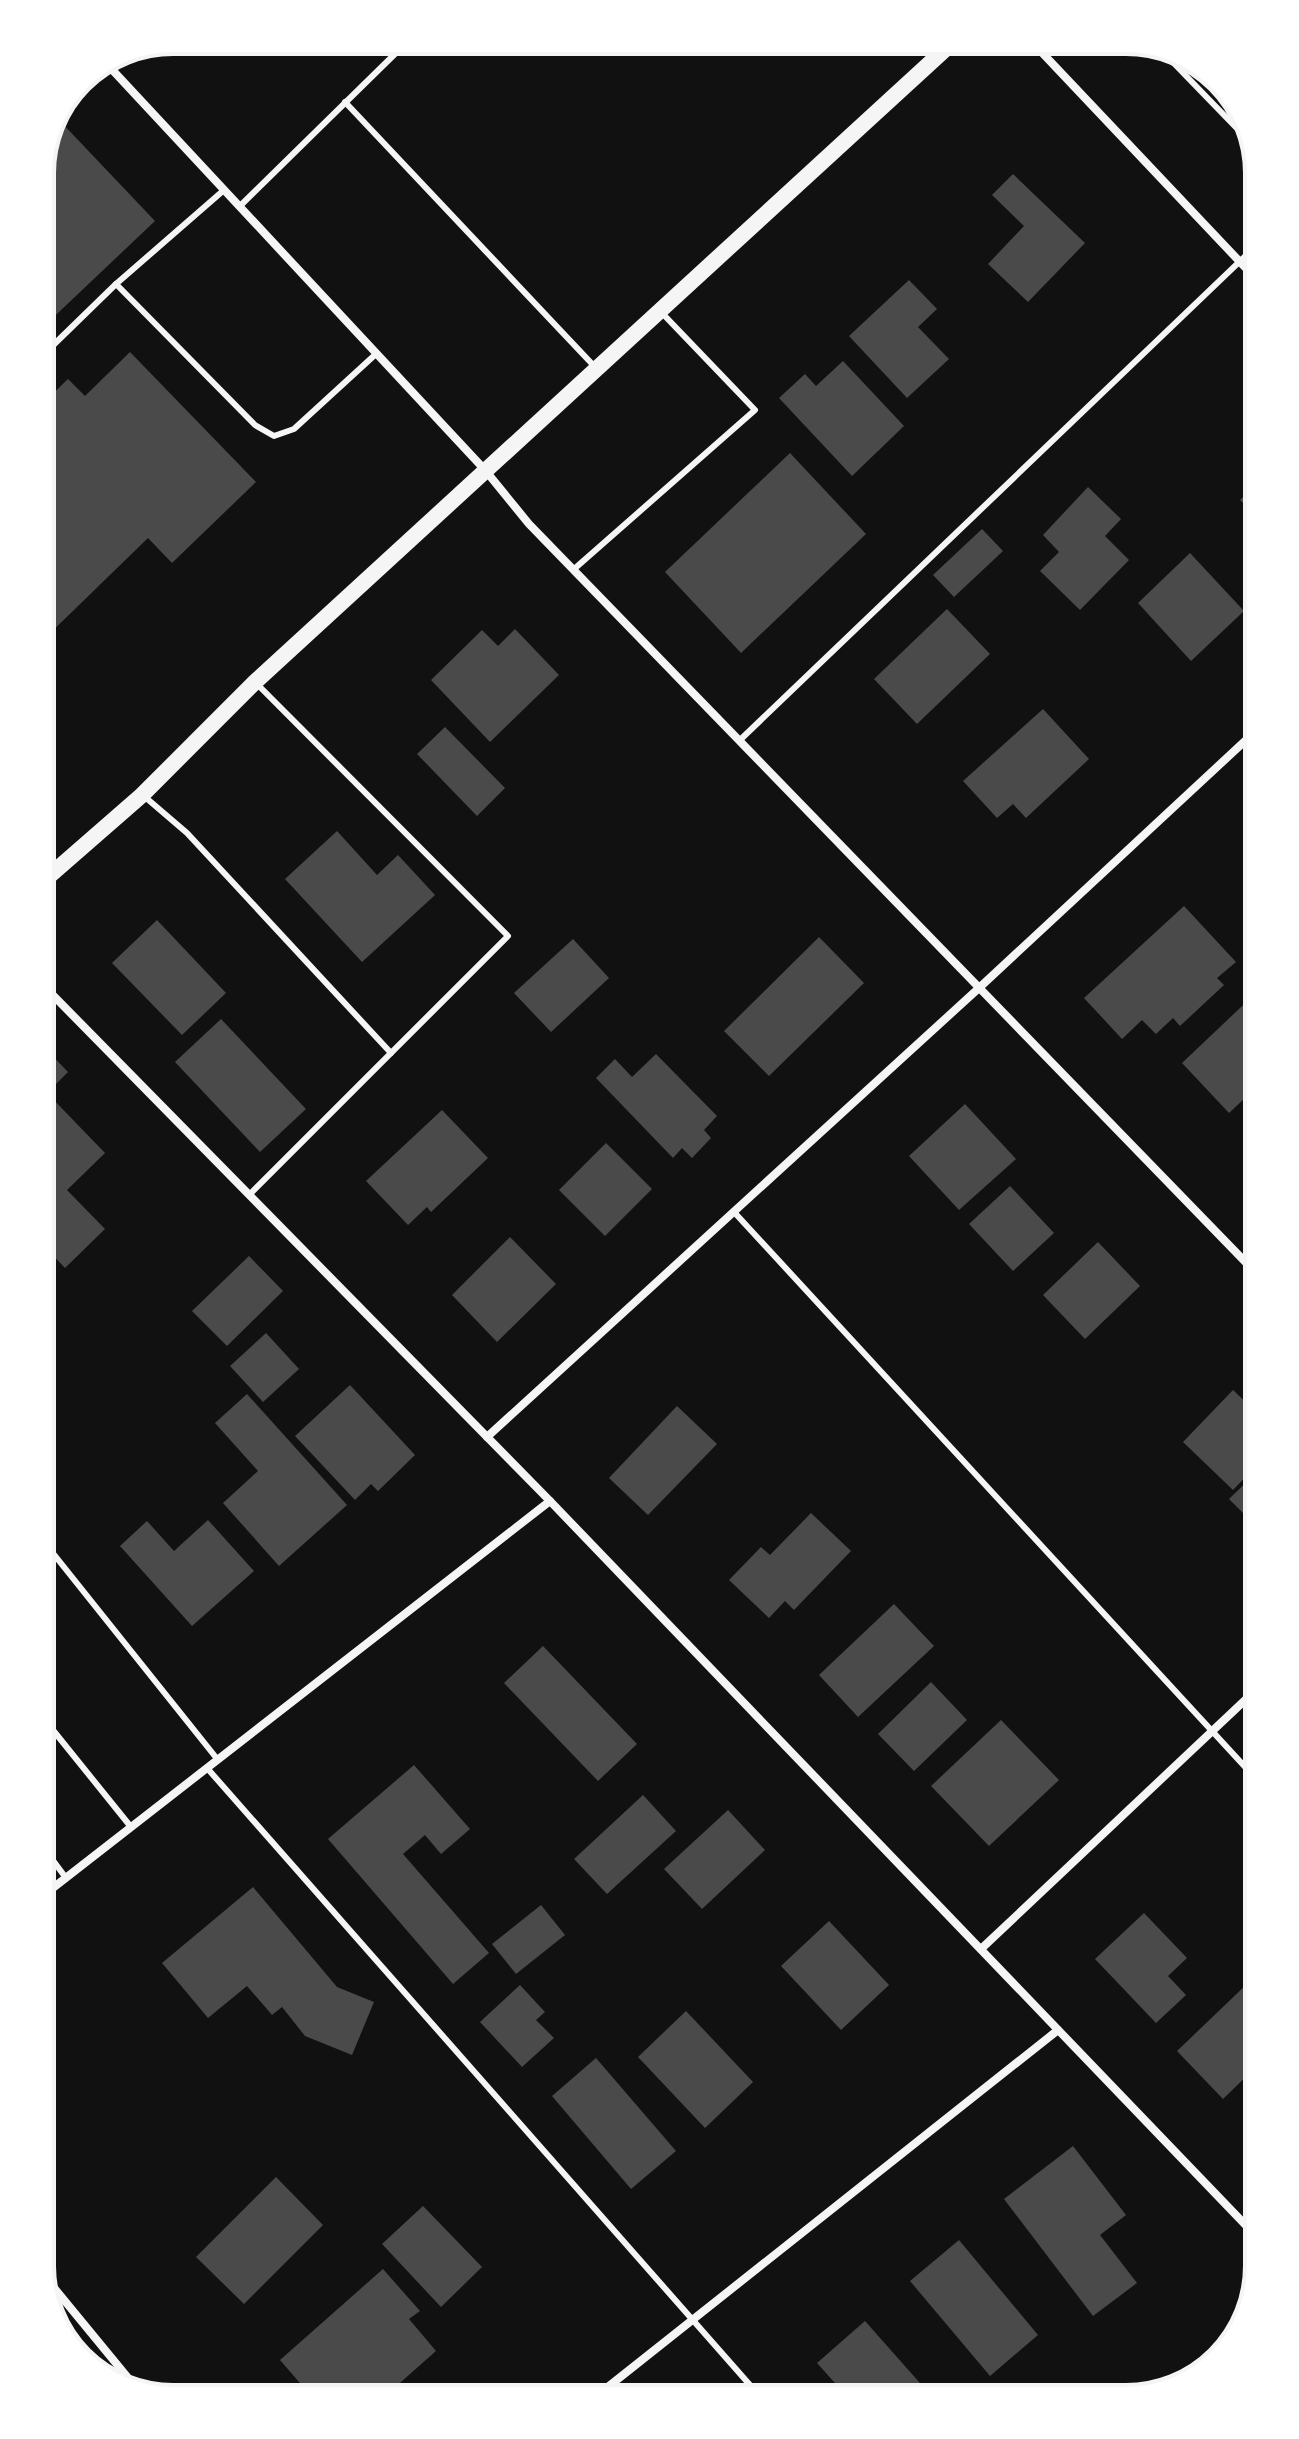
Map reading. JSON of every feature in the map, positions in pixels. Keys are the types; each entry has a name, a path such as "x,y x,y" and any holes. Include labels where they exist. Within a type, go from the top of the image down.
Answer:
{"main road":[{"path":"54,872 142,795 255,682 940,54"}],"street":[{"path":"1043,54 1245,268"},
{"path":"113,71 485,470 529,524 1245,1262"},
{"path":"487,1437 1245,741"},
{"path":"54,996 550,1501 1245,2224"},
{"path":"54,1887 550,1501"},
{"path":"981,1949 1245,1700"},
{"path":"610,2385 1058,2030"},
{"path":"57,2291 126,2375"}],"lane":[{"path":"240,206 395,54"},
{"path":"1175,64 1235,127"},
{"path":"345,102 596,368"},
{"path":"54,344 116,284 224,190"},
{"path":"740,740 1245,258"},
{"path":"116,284 255,425 274,436 294,429 377,353"},
{"path":"573,570 755,410 659,310"},
{"path":"249,1195 508,936 255,682"},
{"path":"142,795 187,833 391,1053"},
{"path":"734,1212 1245,1767"},
{"path":"54,1555 218,1760"},
{"path":"54,1731 131,1827"},
{"path":"207,1768 750,2385"},
{"path":"54,1862 66,1878"}],"building":[{"path":"64,126 155,221 54,317 54,165"},
{"path":"1013,174 1085,243 1028,302 988,264 1024,226 992,195"},
{"path":"909,280 937,309 918,327 949,359 907,398 849,336"},
{"path":"130,352 256,482 172,563 148,538 54,629 54,392 68,379 85,396"},
{"path":"843,361 904,426 852,476 779,398 805,374 816,386"},
{"path":"790,453 866,534 741,653 665,572"},
{"path":"1088,487 1121,519 1105,536 1129,560 1080,610 1040,571 1059,552 1043,535"},
{"path":"982,529 1003,551 954,597 933,575"},
{"path":"1190,553 1244,611 1191,661 1138,603"},
{"path":"947,609 990,654 917,724 874,679"},
{"path":"515,629 559,675 490,742 431,680 482,630 498,646"},
{"path":"1043,709 1089,759 1026,818 1013,804 997,818 963,781"},
{"path":"445,727 505,788 477,816 417,754"},
{"path":"337,831 377,875 398,855 435,895 362,962 285,879"},
{"path":"1184,906 1236,962 1217,978 1224,985 1180,1026 1173,1018 1156,1034 1142,1020 1122,1039 1084,998"},
{"path":"157,920 226,993 182,1035 112,963"},
{"path":"819,937 864,983 769,1076 724,1031"},
{"path":"573,939 609,978 551,1032 514,993"},
{"path":"1245,1003 1245,1098 1229,1113 1182,1063"},
{"path":"221,1019 306,1109 260,1152 175,1062"},
{"path":"656,1054 717,1116 704,1130 711,1138 692,1158 682,1148 673,1158 596,1078 615,1059 632,1077"},
{"path":"54,1058 68,1072 54,1086"},
{"path":"54,1100 105,1153 67,1190 105,1229 65,1268 54,1257"},
{"path":"965,1104 1016,1159 959,1210 909,1156"},
{"path":"442,1110 488,1158 431,1212 427,1207 408,1225 366,1181"},
{"path":"606,1143 652,1189 605,1236 559,1190"},
{"path":"1010,1186 1054,1233 1013,1271 969,1224"},
{"path":"510,1237 556,1284 497,1342 452,1295"},
{"path":"1098,1242 1140,1286 1085,1339 1043,1295"},
{"path":"249,1256 283,1291 227,1346 192,1311"},
{"path":"266,1333 299,1369 263,1402 230,1366"},
{"path":"350,1385 415,1455 378,1491 371,1484 355,1500 295,1436"},
{"path":"1233,1390 1245,1402 1245,1478 1233,1490 1183,1442"},
{"path":"247,1394 347,1505 279,1566 223,1503 258,1471 215,1423"},
{"path":"677,1406 717,1444 648,1515 609,1478"},
{"path":"1245,1484 1245,1515 1229,1499"},
{"path":"811,1513 851,1551 794,1610 785,1601 769,1618 729,1580 761,1547 770,1555"},
{"path":"208,1520 254,1571 192,1626 120,1546 147,1521 174,1551"},
{"path":"894,1604 934,1646 858,1717 819,1675"},
{"path":"543,1646 637,1744 598,1781 504,1683"},
{"path":"931,1682 967,1720 914,1771 878,1734"},
{"path":"1001,1720 1059,1780 989,1846 931,1786"},
{"path":"414,1765 470,1829 441,1854 425,1835 403,1854 489,1953 453,1984 328,1839"},
{"path":"643,1795 676,1831 607,1894 574,1859"},
{"path":"728,1810 765,1850 702,1909 664,1869"},
{"path":"253,1887 337,1987 374,2002 352,2055 305,2036 282,2007 272,2015 247,1986 208,2018 162,1963"},
{"path":"541,1905 565,1935 516,1974 492,1944"},
{"path":"1144,1913 1187,1958 1168,1976 1186,1995 1156,2023 1095,1959"},
{"path":"829,1921 889,1985 841,2030 781,1966"},
{"path":"520,1985 545,2012 536,2020 554,2038 522,2067 480,2022"},
{"path":"1245,1986 1245,2078 1223,2099 1177,2051"},
{"path":"686,2011 753,2082 705,2128 638,2057"},
{"path":"596,2058 676,2151 631,2189 552,2096"},
{"path":"1073,2146 1126,2215 1100,2235 1137,2283 1093,2316 1004,2199"},
{"path":"276,2177 323,2225 244,2304 196,2257"},
{"path":"423,2206 482,2267 441,2307 382,2244"},
{"path":"959,2240 1038,2335 990,2376 910,2281"},
{"path":"383,2269 420,2311 409,2319 436,2351 398,2385 302,2385 280,2360"},
{"path":"865,2321 922,2385 837,2385 817,2363"}]}
